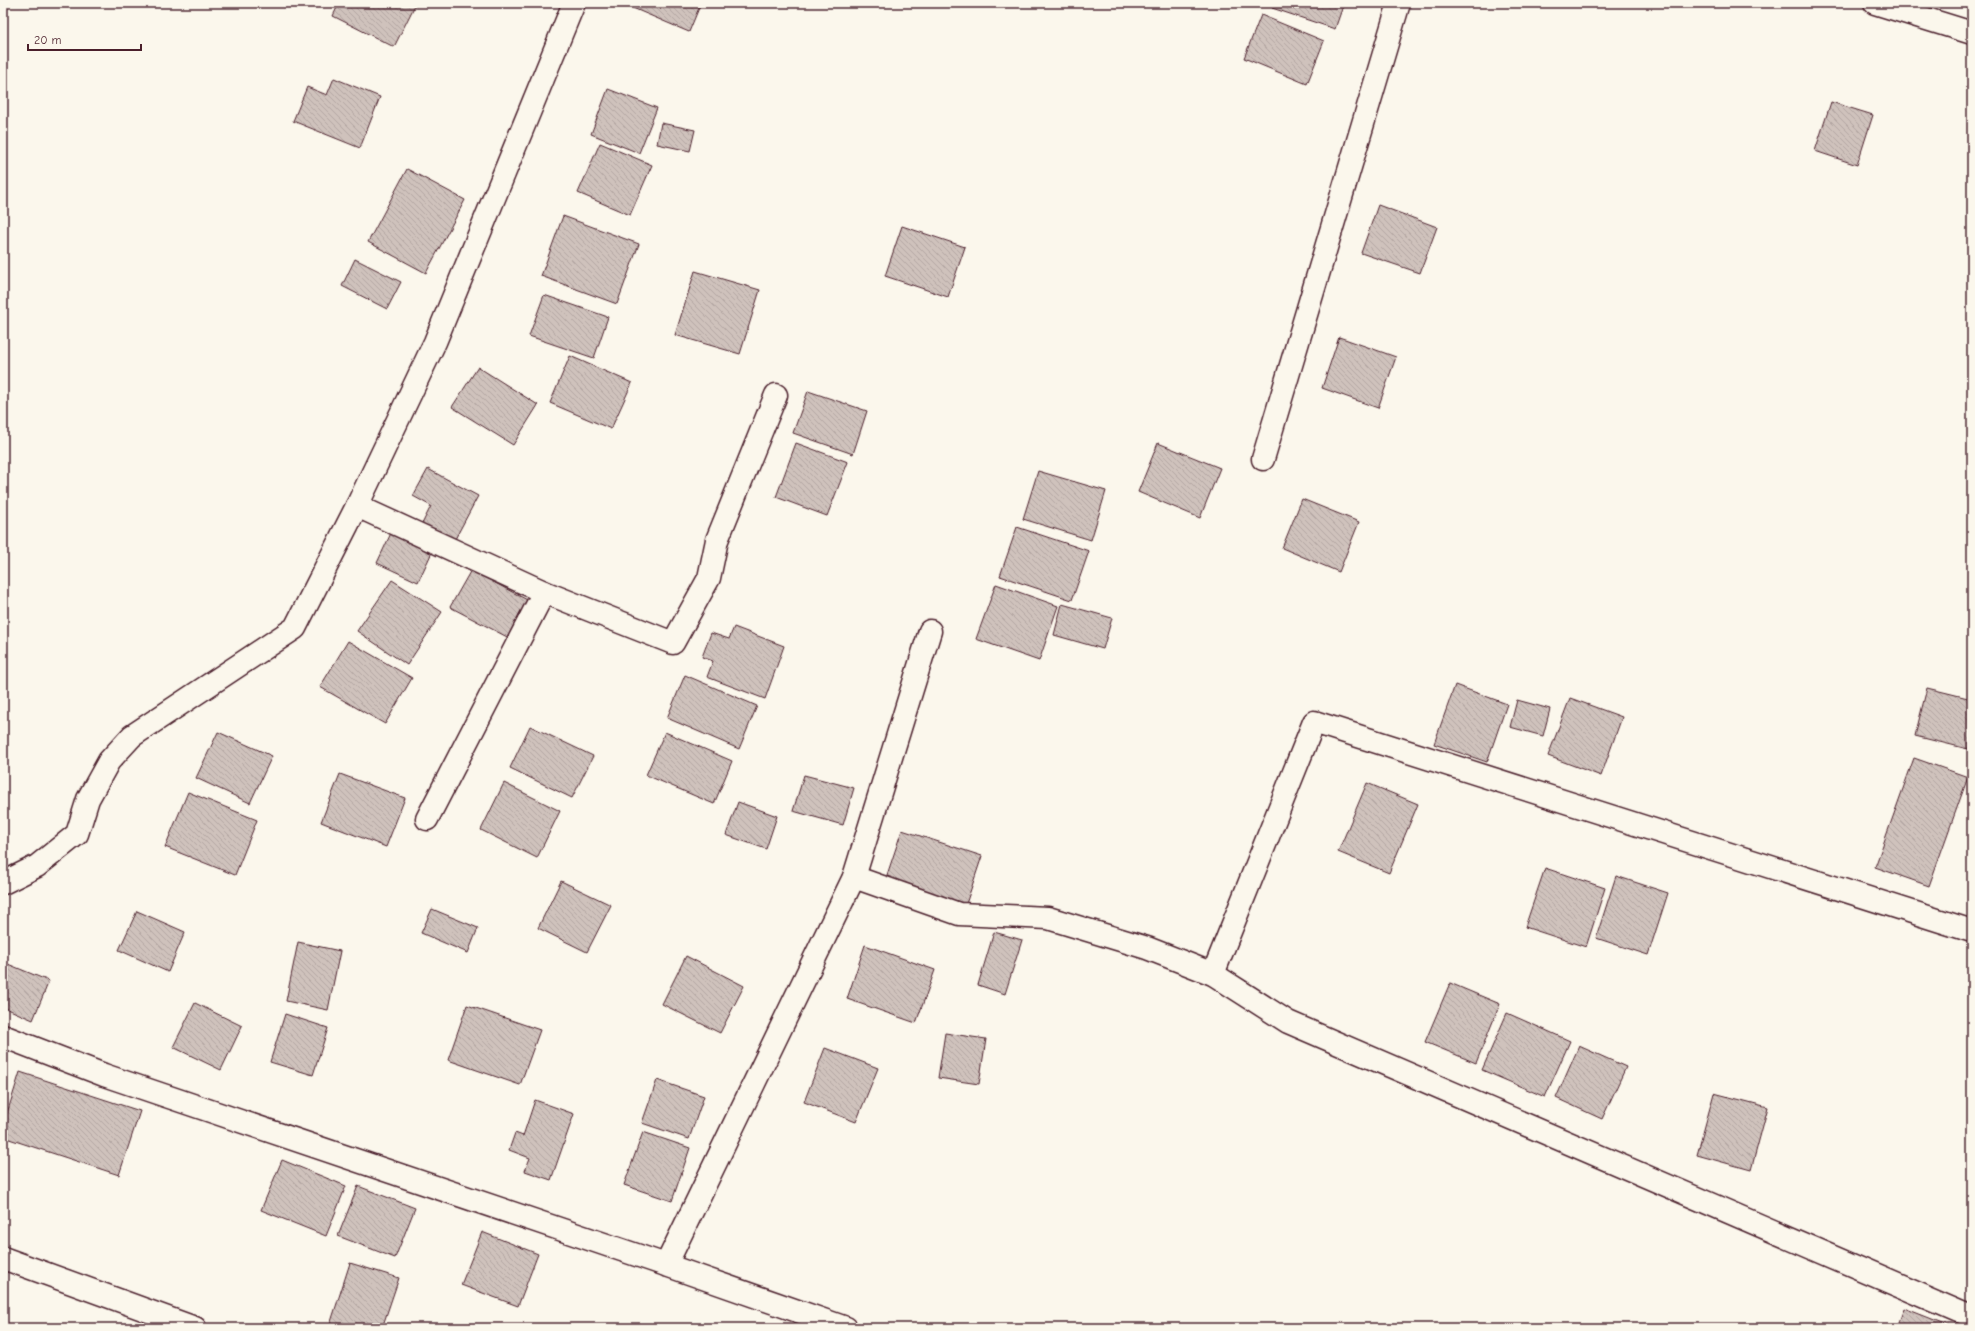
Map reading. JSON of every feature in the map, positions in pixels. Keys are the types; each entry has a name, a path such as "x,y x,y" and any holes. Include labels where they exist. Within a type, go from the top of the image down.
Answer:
{"street":[{"path":"3,883 38,866 77,834 88,799 110,761 132,736 295,628 357,506 434,342 574,3"},
{"path":"1264,459 1399,3"},
{"path":"1875,3 1972,33"},
{"path":"357,506 544,592 673,643 709,578 717,540 776,395"},
{"path":"427,819 544,592"},
{"path":"666,1265 854,877 930,631"},
{"path":"1212,974 1314,722 1972,931"},
{"path":"854,877 959,914 1048,918 1147,948 1212,974 1288,1022 1972,1317"},
{"path":"3,1036 104,1075 666,1265 846,1328"},
{"path":"3,1258 195,1328"}],"building":[{"path":"339,3 416,3 394,47 333,16"},
{"path":"621,3 701,3 689,32"},
{"path":"1274,3 1344,3 1335,29 1272,8"},
{"path":"1261,15 1324,41 1307,84 1244,58"},
{"path":"334,78 380,97 360,148 293,121 307,87 327,95"},
{"path":"608,89 657,108 639,153 591,134"},
{"path":"1831,102 1873,115 1857,165 1815,151"},
{"path":"661,123 695,130 690,151 657,144"},
{"path":"600,143 652,165 630,215 578,193"},
{"path":"407,169 465,200 426,273 368,242"},
{"path":"1378,205 1437,227 1420,273 1361,253"},
{"path":"563,216 639,244 617,304 541,276"},
{"path":"902,226 965,247 948,297 885,276"},
{"path":"355,259 401,282 387,309 342,286"},
{"path":"695,271 760,290 740,354 675,335"},
{"path":"544,295 608,317 594,358 529,336"},
{"path":"1339,337 1396,357 1378,408 1322,388"},
{"path":"570,356 632,383 611,429 550,403"},
{"path":"478,367 538,405 513,445 452,407"},
{"path":"808,391 867,411 853,454 793,433"},
{"path":"796,443 848,462 827,516 776,497"},
{"path":"1158,443 1220,468 1200,518 1138,492"},
{"path":"428,469 478,496 454,541 422,524 431,506 413,496"},
{"path":"1038,471 1106,491 1091,540 1023,519"},
{"path":"1302,499 1359,522 1339,572 1282,548"},
{"path":"1017,527 1089,551 1072,600 1000,576"},
{"path":"392,531 433,550 418,582 377,563"},
{"path":"471,570 531,602 511,639 450,607"},
{"path":"392,580 442,612 407,665 357,631"},
{"path":"996,584 1058,606 1039,661 976,639"},
{"path":"1062,604 1112,618 1103,649 1054,635"},
{"path":"734,627 784,646 765,699 707,677 713,661 702,657 711,633 729,639"},
{"path":"348,641 412,678 385,724 320,687"},
{"path":"685,675 757,706 739,749 667,718"},
{"path":"1455,685 1507,704 1487,762 1434,744"},
{"path":"1927,688 1972,699 1972,732 1968,749 1915,736"},
{"path":"1570,698 1622,717 1601,776 1548,756"},
{"path":"1517,700 1550,709 1543,736 1510,727"},
{"path":"530,726 593,756 572,798 510,768"},
{"path":"218,732 272,756 250,803 196,778"},
{"path":"665,732 732,761 714,804 646,775"},
{"path":"1914,758 1968,777 1929,886 1875,867"},
{"path":"340,774 405,798 386,847 321,822"},
{"path":"804,775 854,788 843,825 793,811"},
{"path":"504,783 560,811 537,858 481,830"},
{"path":"1367,783 1418,804 1389,873 1338,852"},
{"path":"188,792 257,820 235,875 165,847"},
{"path":"738,802 777,816 766,849 726,835"},
{"path":"902,830 982,856 965,907 885,881"},
{"path":"1545,868 1605,888 1586,947 1525,927"},
{"path":"1616,876 1668,893 1648,955 1596,938"},
{"path":"561,881 611,905 587,952 538,928"},
{"path":"432,909 478,928 468,953 421,933"},
{"path":"137,911 185,932 168,972 119,950"},
{"path":"994,932 1022,940 1005,994 978,985"},
{"path":"298,942 340,951 328,1010 286,1001"},
{"path":"865,945 935,970 916,1023 847,999"},
{"path":"686,956 744,986 720,1033 662,1004"},
{"path":"3,962 49,981 33,1020 3,1007"},
{"path":"1450,983 1500,1004 1476,1063 1425,1042"},
{"path":"195,1003 242,1026 221,1070 173,1047"},
{"path":"467,1005 540,1030 520,1085 448,1060"},
{"path":"1507,1013 1570,1041 1545,1097 1482,1070"},
{"path":"285,1014 328,1028 313,1075 270,1062"},
{"path":"945,1033 986,1039 979,1084 938,1078"},
{"path":"1579,1046 1626,1067 1602,1119 1556,1098"},
{"path":"825,1048 878,1068 856,1122 804,1102"},
{"path":"20,1072 140,1111 119,1175 3,1137 3,1126"},
{"path":"657,1080 704,1096 689,1139 642,1123"},
{"path":"1714,1093 1768,1107 1751,1170 1697,1155"},
{"path":"535,1100 574,1114 551,1180 525,1171 530,1158 509,1150 515,1133 523,1136"},
{"path":"643,1132 690,1148 672,1201 624,1185"},
{"path":"282,1160 346,1186 326,1236 261,1210"},
{"path":"358,1186 415,1208 395,1258 338,1236"},
{"path":"482,1232 538,1254 518,1306 461,1285"},
{"path":"350,1263 399,1278 382,1328 329,1328"},
{"path":"1904,1308 1955,1328 1897,1328"}]}
